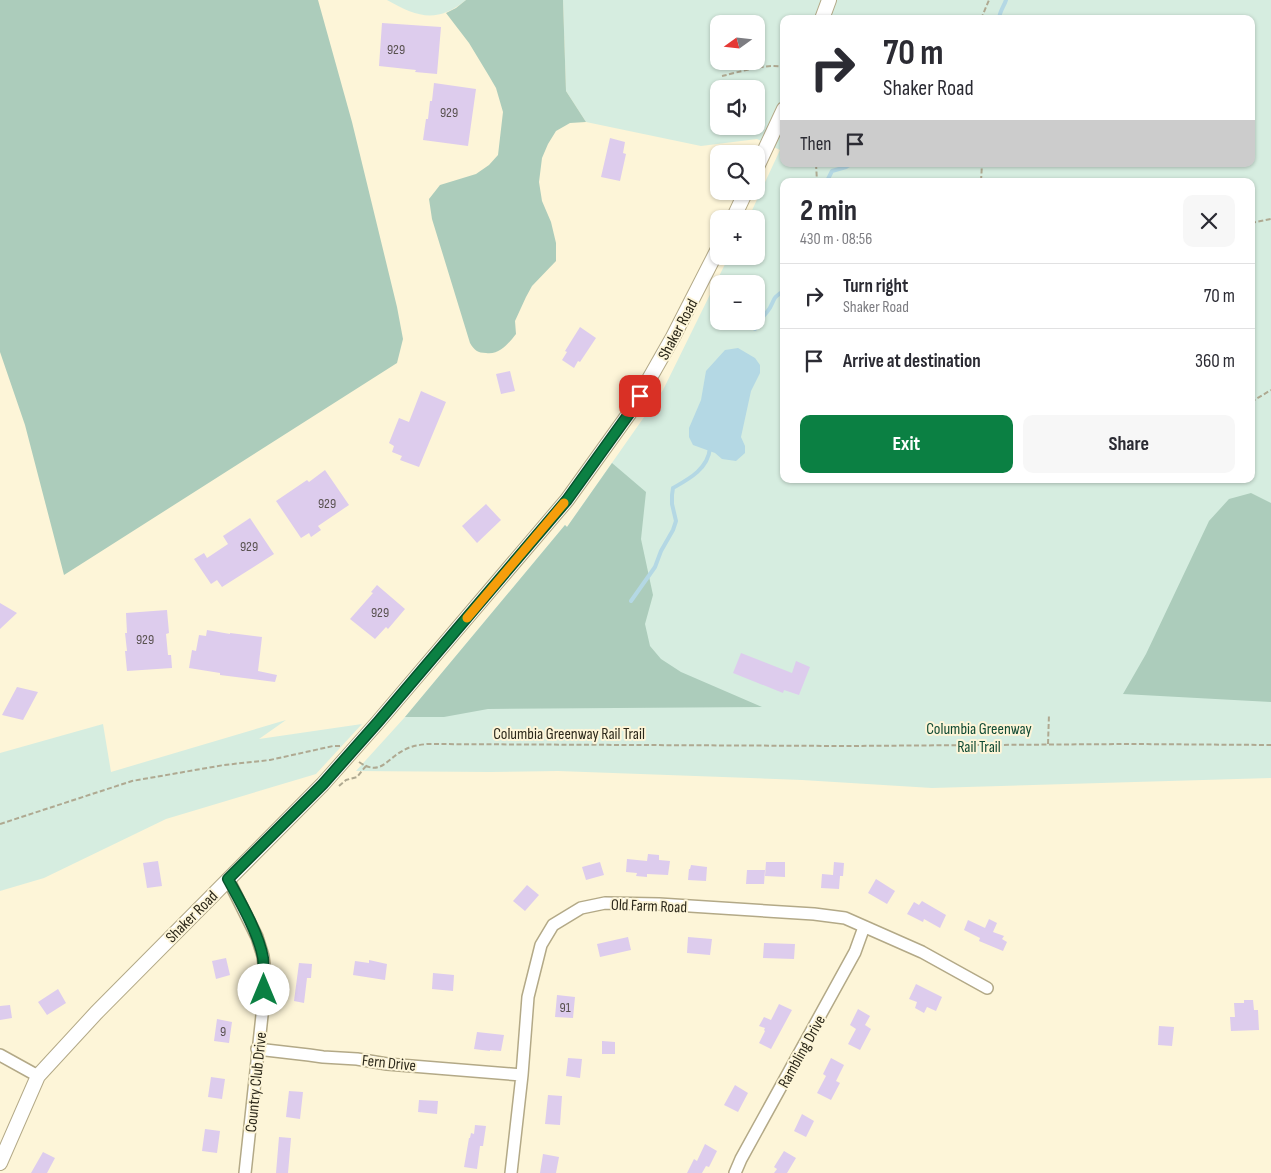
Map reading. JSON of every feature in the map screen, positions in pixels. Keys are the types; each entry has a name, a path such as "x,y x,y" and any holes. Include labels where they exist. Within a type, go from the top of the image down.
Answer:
{"street":[{"path":"823,15 829,0"},
{"path":"765,150 780,118"},
{"name":"Shaker Road","path":"0,1163 38,1076 96,1012 323,784 480,604 567,500 631,411 673,337 710,265"},
{"name":"Country Club Drive","path":"228,879 257,938 263,956 263,1006 245,1173"},
{"name":"Old Farm Road","path":"511,1173 522,1075 528,997 541,944 553,926 581,908 604,903 678,905 814,914 845,918 922,952 987,988"},
{"name":"Rambling Drive","path":"735,1173 855,952 864,927"},
{"name":"Fern Drive","path":"257,1049 357,1059 387,1064 522,1075"},
{"path":"0,1055 38,1076"}],"path":[{"path":"983,15 989,0"},
{"path":"722,76 765,66 780,66"},
{"path":"1255,223 1271,219"},
{"path":"1255,400 1271,390"},
{"path":"1048,744 1049,714"},
{"name":"Columbia Greenway Rail Trail","path":"356,759 369,767 378,768 405,749 427,744 825,746 1271,745"},
{"path":"0,824 132,781 150,777 224,765 270,760 333,746 343,748"}],"green space":[{"path":"0,0 318,0 352,122 403,339 397,363 64,575 25,425 0,352"},
{"path":"387,0 466,0 446,13 427,15 408,11"},
{"path":"466,0 563,0 566,91 586,122 570,123 556,131 542,158 539,182 542,201 551,222 556,243 556,261 532,286 515,321 516,334 500,351 491,353 478,352 470,343 432,219 429,199 440,185 476,174 489,165 498,155 503,112 496,88 469,43 446,13"},
{"path":"563,0 1271,0 1271,778 932,788 802,780 558,771 356,771 405,717 565,525 567,527 663,390 710,295 710,330 765,330 765,275 720,275 725,265 765,265 765,210 752,210 757,200 765,200 765,182 780,150 757,139 701,146 586,122 566,91"},
{"path":"612,463 646,492 641,539 653,595 645,624 650,646 661,659 681,672 762,707 488,709 444,717 405,717 565,525 567,527"},
{"path":"1251,493 1271,503 1271,702 1123,694 1146,654 1209,521 1229,499"},
{"path":"286,720 259,739 362,724 316,774 166,819 44,878 0,891 0,753 103,724 111,772"}],"water":[{"path":"738,348 755,358 760,365 760,373 751,391 741,437 745,446 745,453 736,461 722,459 715,453 693,445 689,437 689,428 701,400 706,371 725,350"}],"building":[{"path":"382,23 441,27 437,74 379,66"},
{"path":"434,83 476,89 468,146 423,140"},
{"path":"610,138 625,142 623,153 626,154 620,181 601,177"},
{"path":"580,327 596,338 574,368 562,360 567,352 565,351"},
{"path":"510,371 515,391 501,394 496,374"},
{"path":"421,391 446,402 419,467 400,460 402,456 392,452 394,446 389,443 399,418 409,422"},
{"path":"325,470 349,505 318,526 321,530 311,537 309,533 301,538 276,501 307,480 309,482"},
{"path":"486,504 501,520 477,543 462,526"},
{"path":"250,518 274,554 222,587 217,580 211,584 194,559 204,553 207,558 228,544 223,536"},
{"path":"377,585 405,609 388,629 386,627 375,639 350,619 373,593 371,592"},
{"path":"0,603 17,613 0,629"},
{"path":"167,610 169,633 166,634 168,655 171,655 172,668 127,671 125,651 127,651 125,633 127,633 126,613"},
{"path":"207,630 262,637 258,671 277,675 275,682 220,675 220,673 189,668 192,650 196,651 199,635 206,636"},
{"path":"741,653 792,673 796,661 810,667 799,695 784,690 783,693 733,673"},
{"path":"17,687 38,692 23,720 2,715"},
{"path":"648,854 659,855 659,860 670,861 668,875 647,874 647,877 636,876 637,873 626,872 627,859 647,861"},
{"path":"158,861 162,886 147,888 143,863"},
{"path":"600,862 604,875 586,880 582,867"},
{"path":"766,862 785,862 785,877 765,876"},
{"path":"834,862 844,863 839,889 821,888 822,874 833,875"},
{"path":"691,865 707,867 706,881 688,880"},
{"path":"747,870 765,870 764,884 746,884"},
{"path":"876,879 895,891 887,904 868,893"},
{"path":"527,885 539,895 525,911 513,901"},
{"path":"922,901 946,915 940,928 924,919 923,922 907,914 914,902 919,905"},
{"path":"989,919 997,923 993,932 1004,936 1002,939 1007,942 1003,951 979,941 980,938 964,930 968,920 985,928"},
{"path":"628,937 631,950 600,957 597,944"},
{"path":"688,937 712,939 710,955 687,953"},
{"path":"764,943 795,944 794,959 763,958"},
{"path":"226,958 230,975 216,979 212,961"},
{"path":"369,960 387,964 385,980 353,975 355,961 369,963"},
{"path":"299,963 312,964 311,978 307,978 304,1003 294,1001"},
{"path":"433,973 454,975 453,991 432,989"},
{"path":"916,984 942,997 936,1011 927,1007 924,1013 915,1008 917,1002 909,999"},
{"path":"58,989 66,1003 47,1015 38,1002"},
{"path":"557,995 575,997 573,1018 555,1017"},
{"path":"1244,1000 1253,1000 1254,1010 1258,1010 1259,1030 1231,1031 1230,1017 1235,1017 1234,1003 1244,1003"},
{"path":"779,1004 792,1010 771,1049 759,1043 765,1028 759,1026 764,1017 771,1020"},
{"path":"10,1005 12,1018 0,1020 0,1006"},
{"path":"858,1009 870,1016 865,1025 871,1029 860,1050 848,1044 856,1029 850,1025"},
{"path":"217,1019 232,1022 229,1043 214,1041"},
{"path":"1159,1026 1174,1027 1172,1046 1158,1045"},
{"path":"477,1032 504,1035 501,1051 474,1049"},
{"path":"602,1041 615,1042 615,1054 602,1054"},
{"path":"568,1058 582,1059 580,1078 566,1076"},
{"path":"831,1058 844,1065 836,1081 840,1083 831,1100 817,1093 826,1076 823,1074"},
{"path":"211,1077 225,1079 222,1099 208,1097"},
{"path":"735,1085 748,1093 738,1112 724,1105"},
{"path":"289,1091 303,1092 300,1119 286,1117"},
{"path":"548,1095 562,1096 560,1125 545,1124"},
{"path":"419,1100 438,1101 437,1114 418,1112"},
{"path":"802,1114 814,1121 806,1137 794,1131"},
{"path":"475,1125 486,1126 483,1146 480,1146 477,1169 464,1167 469,1138 471,1133 474,1134"},
{"path":"205,1129 220,1131 217,1153 202,1151"},
{"path":"279,1137 291,1138 288,1173 276,1173"},
{"path":"705,1144 717,1151 709,1167 706,1166 702,1173 687,1173 694,1159 697,1161"},
{"path":"784,1151 796,1158 787,1173 774,1173 777,1169 774,1167"},
{"path":"43,1152 55,1158 47,1173 31,1173"},
{"path":"543,1154 559,1157 556,1173 540,1173"}],"waterway":[{"path":"1000,15 1006,0"},
{"path":"828,178 832,171 846,167"},
{"path":"765,314 775,298 780,294"},
{"path":"631,601 655,567 661,551 673,530 676,521 672,504 673,488 702,468 710,448"}],"slow traffic":[{"path":"467,618 564,503"}],"route":[{"path":"264,990 263,956 257,938 228,879 323,784 480,604 567,500 640,396"}]}
